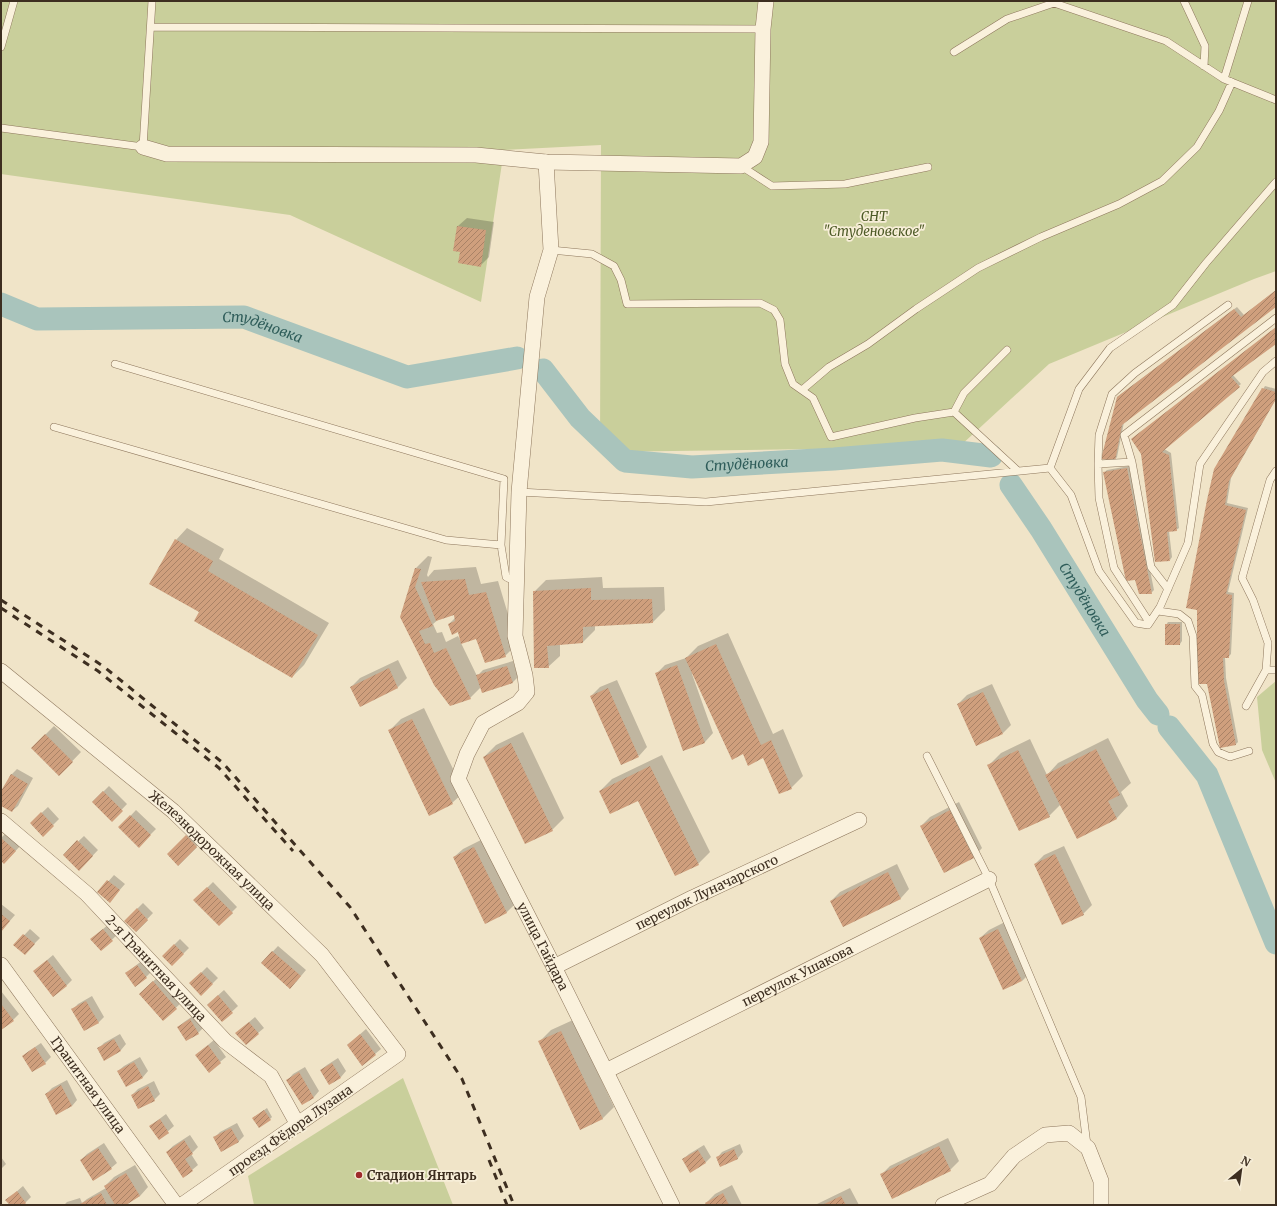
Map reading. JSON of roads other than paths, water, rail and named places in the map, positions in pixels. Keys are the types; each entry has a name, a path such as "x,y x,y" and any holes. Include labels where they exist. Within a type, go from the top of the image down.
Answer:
{"street":[{"path":"143,147 167,154 476,155 546,162 741,166 755,157 761,142 763,29 766,1"},
{"path":"516,582 519,492 537,297 551,250 546,162"},
{"name":"улица Гайдара","path":"516,582 515,636 525,675 527,692 518,703 483,723 467,754 458,780 554,967 672,1205"},
{"name":"Железнодорожная улица","path":"1,671 173,811 322,955 398,1054"},
{"name":"переулок Луначарского","path":"554,967 692,898 859,820"},
{"name":"2-я Гранитная улица","path":"1,821 87,894 226,1041 271,1076 298,1125"},
{"name":"переулок Ушакова","path":"606,1071 989,879"},
{"name":"Гранитная улица","path":"1,965 176,1205"},
{"name":"проезд Фёдора Лузана","path":"182,1205 398,1054"},
{"path":"943,1205 990,1184 1014,1156 1046,1135 1069,1133 1088,1148 1101,1181 1101,1205"}],"lane":[{"path":"1,47 14,1"},
{"path":"1,128 143,147 152,1"},
{"path":"1184,1 1205,46 1204,66"},
{"path":"1224,79 1248,1"},
{"path":"954,52 1007,19 1054,3 1166,41 1224,79 1276,100"},
{"path":"150,27 763,29"},
{"path":"802,390 829,367 868,344 916,309 978,268 1041,236 1119,204 1162,181 1197,146 1219,111 1232,82"},
{"path":"741,166 772,186 845,184 928,167"},
{"path":"1050,468 1078,389 1110,348 1173,305 1206,263 1276,182"},
{"path":"551,250 592,254 614,266 621,280 627,304 760,304 774,310 780,320 784,364 793,384 813,398 830,437 915,418 954,412"},
{"path":"1149,622 1114,568 1099,498 1099,435 1112,394 1135,373 1228,305"},
{"path":"1168,589 1151,567 1132,462 1124,434 1276,318"},
{"path":"954,412 964,393 1007,350"},
{"path":"1050,468 1071,495 1099,571 1136,623 1148,625 1158,611 1188,543 1200,464 1263,372 1276,361"},
{"path":"115,364 504,479 501,545 506,578 516,582"},
{"path":"954,412 1018,471"},
{"path":"54,427 446,540 501,545"},
{"path":"1098,464 1132,462"},
{"path":"519,492 706,502 1050,468"},
{"path":"1246,706 1266,670 1268,643 1253,600 1242,578 1270,480 1276,471"},
{"path":"1158,611 1179,614 1188,621 1193,636 1194,686 1202,695 1214,744 1218,752 1230,756 1249,751"},
{"path":"1266,670 1276,670"},
{"path":"927,756 989,879 1081,1098 1088,1148"}],"waterway":[{"name":"Студёновка","path":"1,304 37,319 244,317 407,377 517,358"},
{"name":"Студёновка","path":"543,370 580,418 625,461 692,467 834,459 942,450 991,456"},
{"name":"Студёновка","path":"1011,485 1041,529 1147,700 1158,714"},
{"name":"Студёновка","path":"1169,727 1207,775 1276,943"}],"railway":[{"path":"1,600 103,666 223,763 350,907 462,1079 514,1205"},
{"path":"1,608 98,671 219,768 293,851"},
{"path":"489,1160 507,1205"}],"place":[{"name":"Стадион Янтарь","path":"359,1175"}],"park label":[{"name":"СНТ \"Студеновское\"","path":"874,224"}]}
